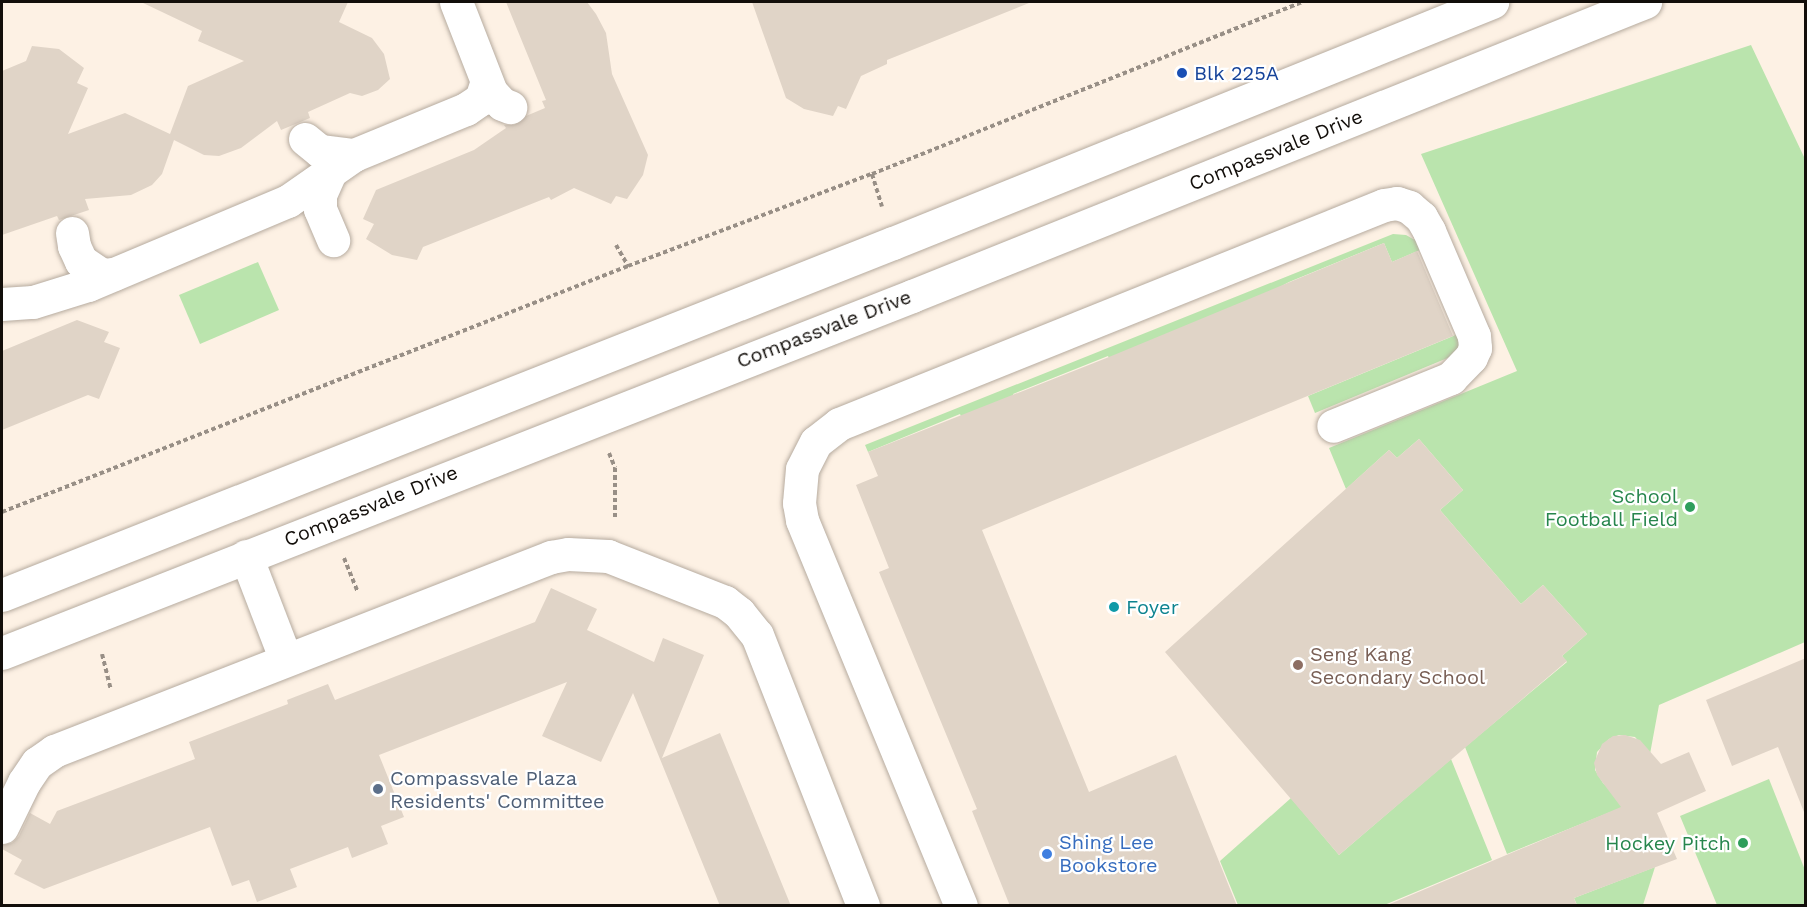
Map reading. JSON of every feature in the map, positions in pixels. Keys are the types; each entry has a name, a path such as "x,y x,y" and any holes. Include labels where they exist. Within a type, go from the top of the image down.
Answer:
{"street":[{"path":"2,304 33,302 114,274 288,201 343,163 466,109 481,99 486,77 456,2"},
{"path":"2,595 893,243 1492,2"},
{"name":"Compassvale Drive","path":"2,653 912,296 1645,2"},
{"path":"486,84 495,98 510,107"},
{"path":"305,138 320,151 343,163"},
{"path":"333,240 320,209 320,195 343,163"},
{"path":"962,906 802,520 799,503 802,469 816,442 839,424 1384,205 1397,203 1409,207 1421,217 1429,231 1474,336 1475,348 1471,357 1451,378 1333,426"},
{"path":"72,232 74,246 81,261 102,275 114,274"},
{"path":"2,827 24,782 37,763 54,751 286,660 367,615 551,557 568,554 608,556 725,602 739,613 758,635 863,906"},
{"path":"246,556 286,660"}],"path":[{"path":"2,512 628,266 872,174 1302,2"},
{"path":"616,245 628,266"},
{"path":"615,468 616,513"},
{"path":"345,558 367,615"},
{"path":"104,663 114,701"}],"green space":[{"name":"School Football Field","path":"1751,45 1805,159 1805,642 1659,705 1650,754 1635,737 1619,735 1609,739 1597,752 1595,770 1603,783 1628,805 1507,854 1465,747 1567,662 1562,656 1587,634 1543,585 1521,604 1440,510 1463,490 1419,439 1397,458 1389,450 1346,489 1329,448 1517,371 1421,154"},
{"path":"1393,234 1406,235 1427,247 1392,262 1384,243 1289,282 1116,376 1108,356 1013,394 1022,417 971,438 960,414 868,452 865,445"},
{"path":"258,262 279,310 200,344 179,295"},
{"path":"1463,332 1464,340 1450,357 1315,413 1308,396"},
{"path":"1451,759 1492,860 1382,906 1238,905 1220,861 1291,798 1339,855"},
{"name":"Hockey Pitch","path":"1769,779 1805,870 1805,905 1717,905 1680,816"},
{"path":"1655,867 1643,905 1577,905 1574,898"}],"building":[{"path":"141,2 348,2 339,22 372,38 384,54 390,79 378,90 362,96 350,93 308,112 310,118 281,130 277,121 241,148 219,156 204,155 174,140 162,174 152,185 131,195 85,199 89,210 59,220 57,216 2,235 2,71 26,61 32,46 59,49 84,68 77,83 88,88 68,134 125,113 170,134 188,86 244,61 198,41 202,31"},
{"path":"506,2 587,2 606,33 612,74 648,155 643,175 627,199 616,196 611,204 574,188 551,200 549,197 423,247 417,260 392,255 366,239 374,224 363,219 376,190 474,150 506,128 504,125 514,125 526,116 545,108 542,101 546,100"},
{"path":"752,2 1029,3 887,60 887,64 861,76 846,109 838,106 833,116 804,109 786,98"},
{"path":"1384,243 1392,262 1417,251 1453,336 982,530 1089,792 1176,755 1237,906 1010,906 972,811 977,809 879,572 889,568 856,485 878,476 868,452 1109,357"},
{"path":"77,320 109,332 104,342 120,348 99,399 88,395 2,430 2,351"},
{"path":"1419,439 1463,490 1440,510 1521,604 1543,585 1587,634 1562,656 1567,661 1339,855 1165,652 1389,450 1397,458"},
{"path":"551,588 597,609 587,630 654,662 663,638 704,655 662,758 720,733 791,906 720,906 633,693 601,762 542,736 567,682 379,755 404,817 381,826 388,844 352,858 348,847 290,869 297,887 257,902 249,880 232,886 210,827 44,889 14,874 22,860 2,849 2,845 12,843 19,836 30,813 50,824 57,811 195,759 189,742 288,704 287,700 328,684 335,700 535,622"},
{"path":"1806,658 1806,811 1804,812 1778,747 1732,766 1706,700"},
{"path":"1625,735 1640,740 1661,764 1689,752 1706,791 1657,813 1677,859 1574,898 1577,906 1385,906 1621,807 1597,775 1594,763 1602,744 1613,736"}],"place":[{"name":"Blk 225A","path":"1182,73"},
{"name":"School Football Field","path":"1690,507"},
{"name":"Foyer","path":"1114,607"},
{"name":"Seng Kang Secondary School","path":"1298,665"},
{"name":"Compassvale Plaza Residents' Committee","path":"378,789"},
{"name":"Hockey Pitch","path":"1743,843"},
{"name":"Shing Lee Bookstore","path":"1047,854"}]}
